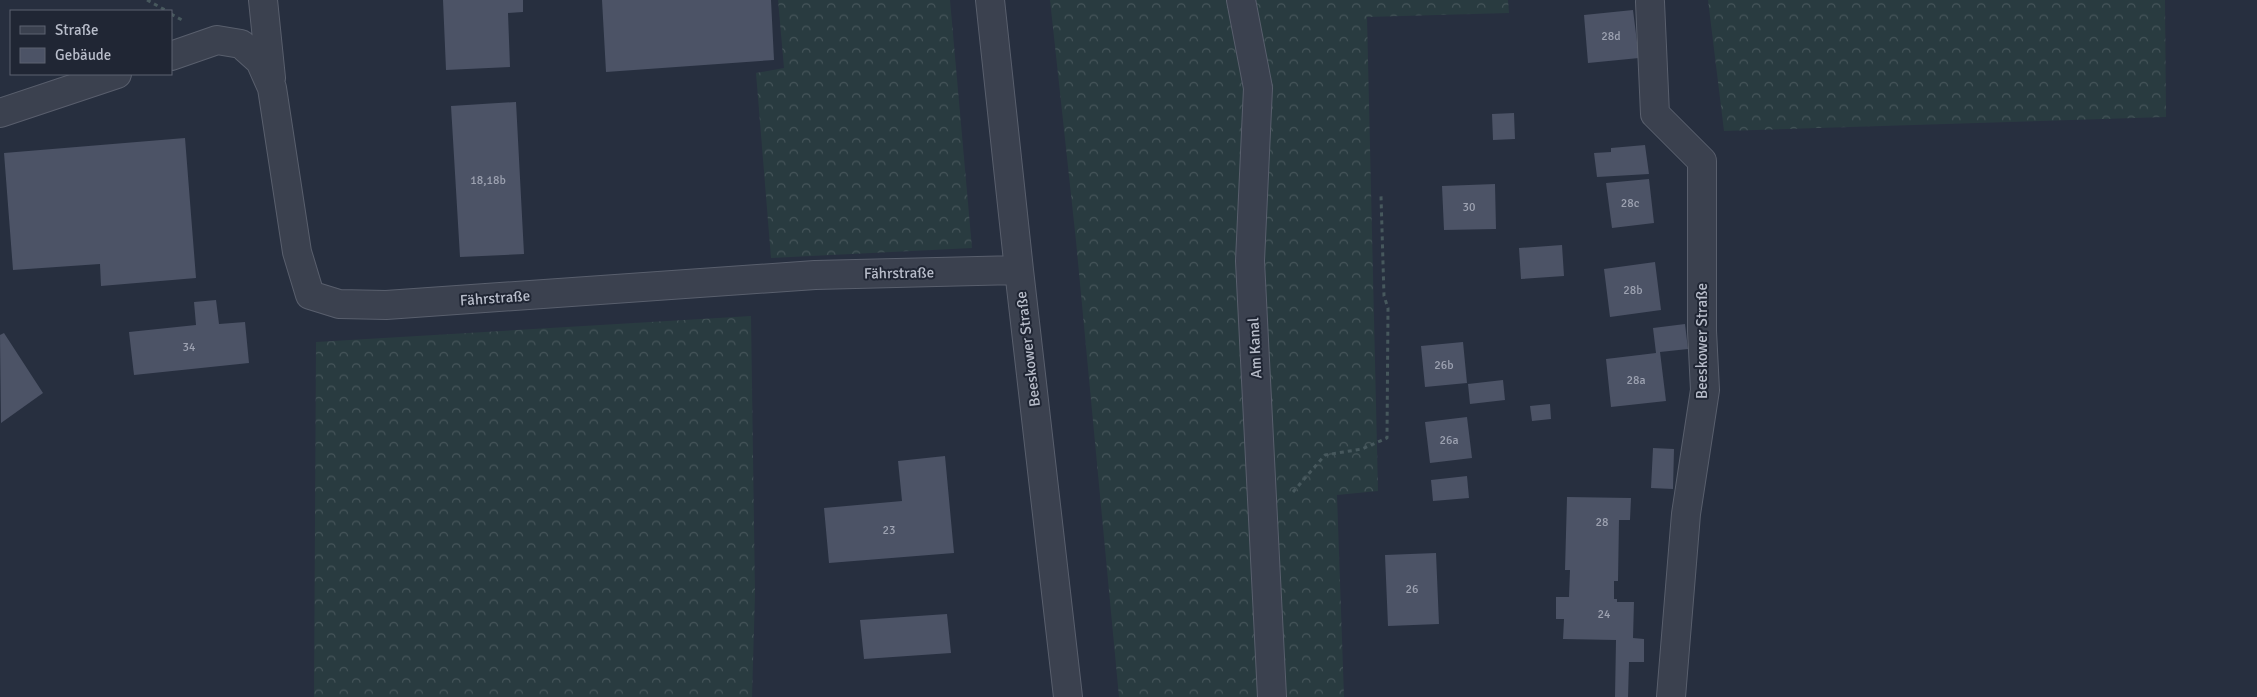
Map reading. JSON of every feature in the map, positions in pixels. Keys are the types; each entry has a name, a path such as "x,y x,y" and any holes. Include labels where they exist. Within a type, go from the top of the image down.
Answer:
{"street":[{"path":"263,0 272,88"},
{"name":"Beeskower Straße","path":"990,0 1068,697"},
{"name":"Am Kanal","path":"1241,0 1258,88 1250,262 1272,697"},
{"name":"Beeskower Straße","path":"1650,2 1655,114 1702,161 1702,331 1705,390 1686,514 1671,697"},
{"name":"Fährstraße","path":"172,56 217,40 241,44 260,61 272,88 297,252 310,295 339,304 386,305 815,275 1019,270"},
{"path":"0,113 114,75"}],"path":[{"path":"147,0 165,10"},
{"path":"1264,530 1288,498 1325,455 1362,449 1387,438 1388,308 1384,296 1381,196"}],"green space":[{"path":"778,0 950,0 972,248 771,258 756,73 784,68"},
{"path":"1050,0 1508,0 1509,13 1367,17 1378,491 1337,495 1344,697 1119,697 1076,241"},
{"path":"1708,0 2165,0 2166,117 1724,131"},
{"path":"751,316 755,594 752,697 314,697 316,342"}],"building":[{"path":"443,0 523,0 523,12 508,13 510,67 446,70"},
{"path":"602,0 771,0 774,60 606,72"},
{"path":"1633,10 1639,58 1588,63 1584,15"},
{"path":"516,102 524,254 460,257 451,106"},
{"path":"1514,113 1515,139 1493,140 1492,114"},
{"path":"185,138 196,278 101,286 100,264 13,270 4,153"},
{"path":"1645,145 1649,174 1597,177 1594,153 1611,152 1611,148"},
{"path":"1649,179 1654,223 1612,228 1606,183"},
{"path":"1495,184 1496,229 1444,230 1442,186"},
{"path":"1562,245 1564,276 1521,279 1519,248"},
{"path":"1655,262 1661,310 1610,317 1604,269"},
{"path":"216,300 219,324 245,322 249,363 134,375 129,332 196,325 194,302"},
{"path":"1685,324 1688,349 1660,352 1666,401 1611,407 1606,359 1656,353 1653,328"},
{"path":"4,333 43,393 1,423 0,335"},
{"path":"1463,342 1467,383 1425,387 1421,346"},
{"path":"1503,380 1505,400 1470,404 1468,384"},
{"path":"1550,404 1551,419 1532,421 1530,406"},
{"path":"1467,417 1472,458 1430,463 1425,422"},
{"path":"1653,448 1674,449 1673,489 1651,488"},
{"path":"945,456 954,553 829,563 824,508 902,501 898,461"},
{"path":"1467,476 1469,498 1433,501 1431,480"},
{"path":"1567,497 1631,498 1630,520 1619,520 1618,581 1614,581 1614,599 1617,599 1617,602 1634,602 1633,638 1644,639 1644,662 1629,662 1628,697 1615,697 1616,640 1563,639 1564,619 1556,619 1556,597 1569,597 1570,570 1565,570"},
{"path":"1436,553 1439,624 1388,626 1385,555"},
{"path":"947,614 951,653 864,659 860,620"}]}
